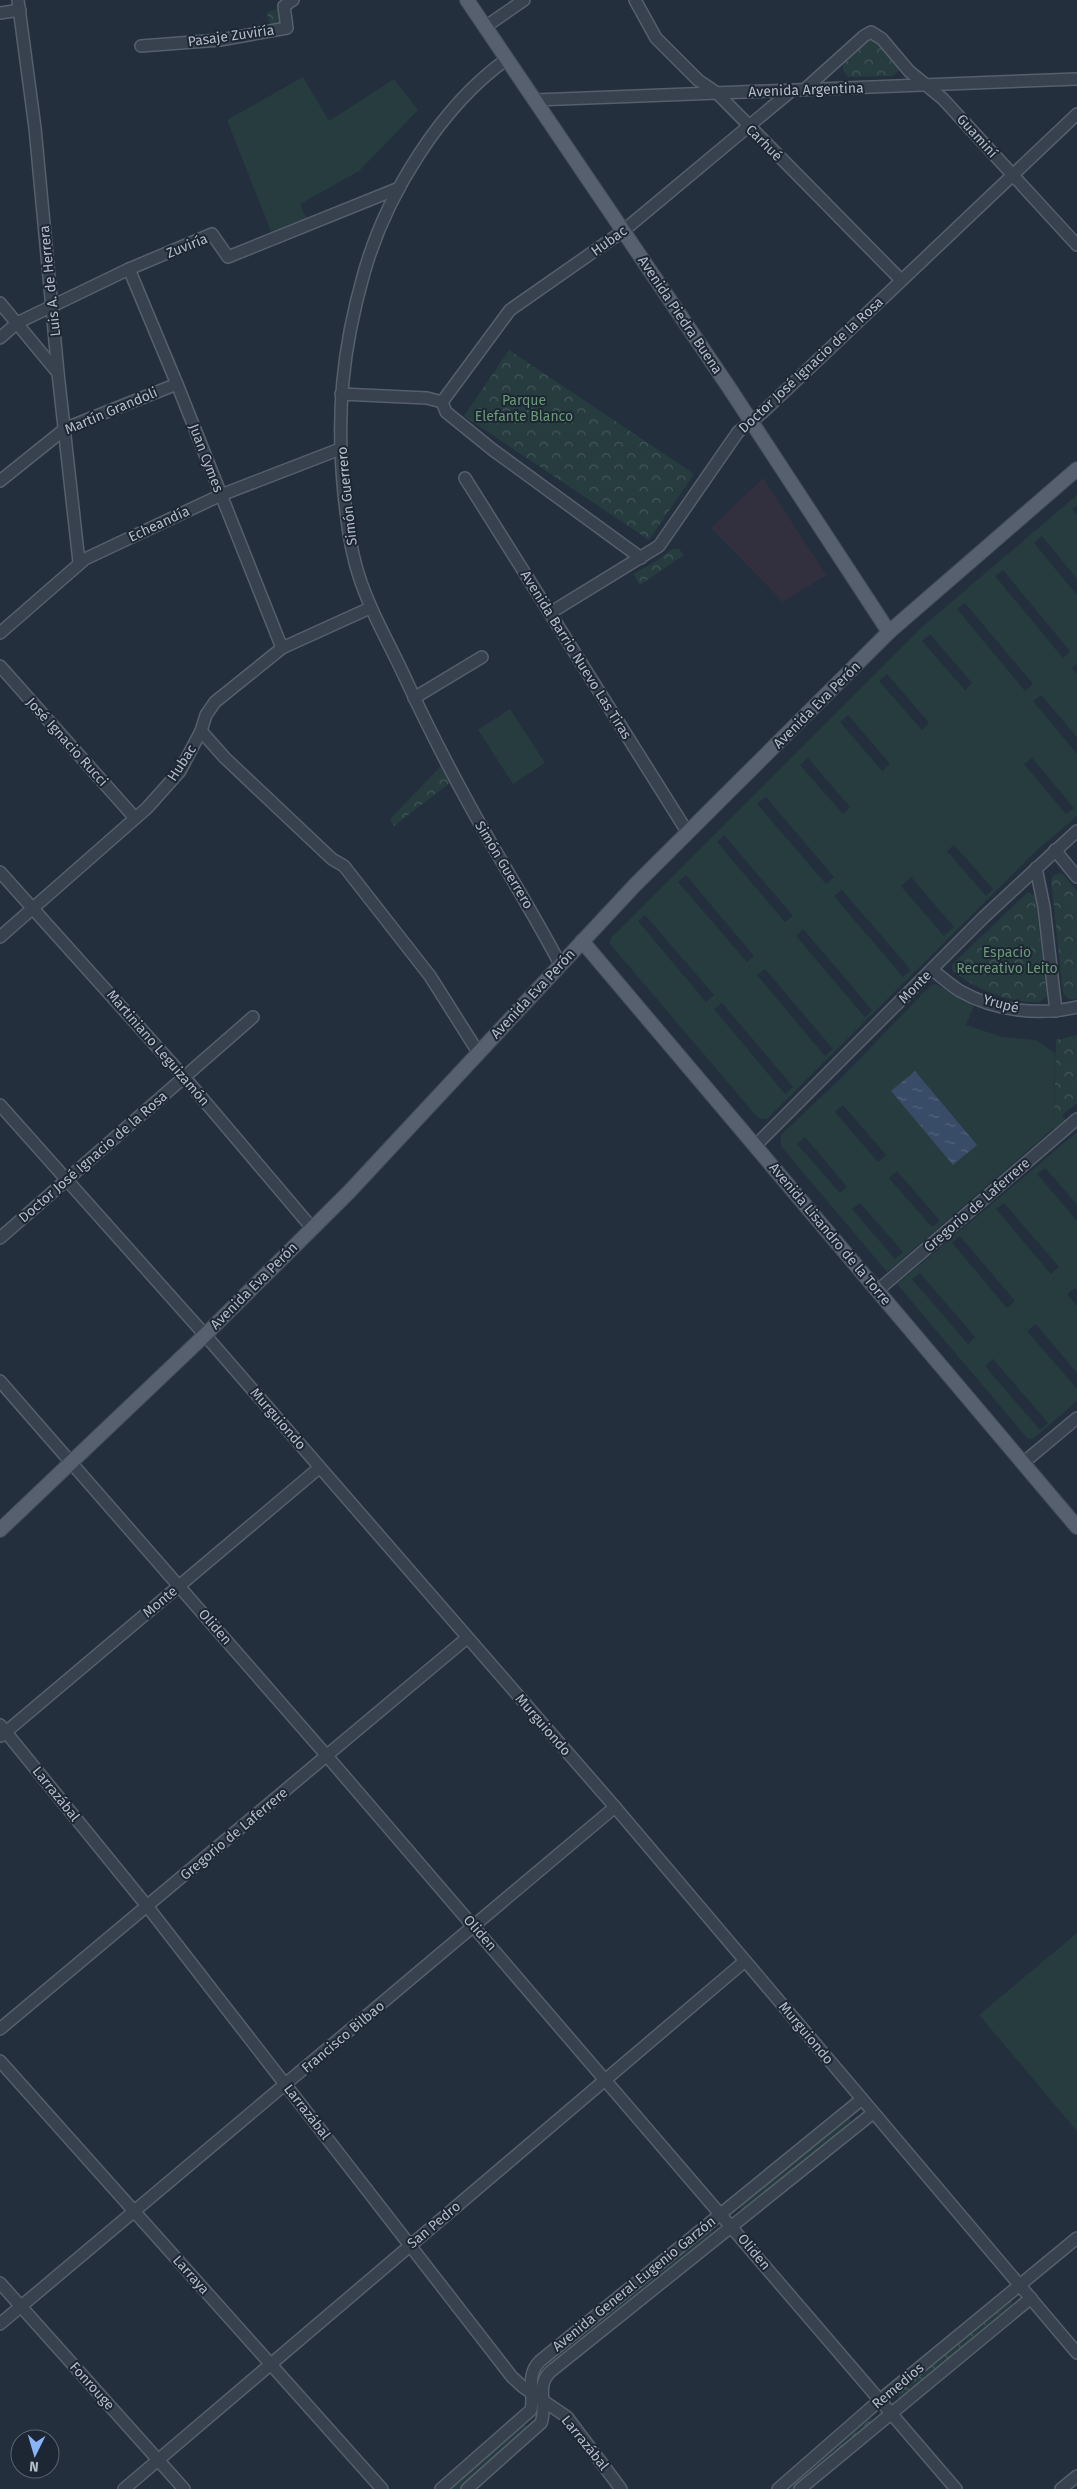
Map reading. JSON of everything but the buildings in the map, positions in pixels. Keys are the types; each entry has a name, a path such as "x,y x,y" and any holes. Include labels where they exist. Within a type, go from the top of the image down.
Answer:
{"main road":[{"name":"Avenida Piedra Buena","path":"467,0 750,421 889,632"},
{"name":"Avenida Eva Perón","path":"0,1530 205,1335 312,1228 386,1152 560,964 889,632 1077,469"},
{"name":"Avenida Lisandro de la Torre","path":"582,942 756,1145 1077,1527"}],"street":[{"name":"Pasaje Zuviría","path":"141,46 220,40 287,28 284,6 293,0"},
{"path":"485,27 524,0"},
{"name":"Carhué","path":"635,0 656,38 698,80 716,93 901,280"},
{"path":"0,13 19,5"},
{"name":"Luis A. de Herrera","path":"19,5 36,128 58,373 66,428 79,562"},
{"name":"Guaminí","path":"804,90 864,36 872,32 882,38 909,71 943,99 1077,245"},
{"name":"Simón Guerrero","path":"507,58 484,75 444,119 399,188 370,250 357,298 342,377 340,449 348,534 370,608 469,805 535,917 560,964"},
{"name":"Avenida Argentina","path":"535,100 1077,79"},
{"name":"Hubac","path":"442,402 510,310 623,231 791,91"},
{"name":"Doctor José Ignacio de la Rosa","path":"550,613 659,546 738,432 763,412 1077,114"},
{"name":"Zuviría","path":"0,338 17,323 53,305 129,269 212,234 228,258 399,188"},
{"name":"Juan Cymes","path":"129,269 282,648"},
{"path":"0,303 58,373"},
{"name":"Martín Grandoli","path":"0,481 66,428 177,384"},
{"path":"341,394 426,398 442,402 446,412 493,450 641,558"},
{"name":"Echeandía","path":"0,633 79,562 221,495 340,449"},
{"name":"Avenida Barrio Nuevo Las Tiras","path":"465,478 688,833"},
{"name":"Hubac","path":"0,937 147,808 180,771 201,731 206,715 215,702 282,648 370,608"},
{"path":"414,698 482,657"},
{"name":"José Ignacio Rucci","path":"0,666 135,818"},
{"path":"201,731 226,758 332,859 344,866 430,976 478,1052"},
{"name":"Monte","path":"756,1145 1036,868 1077,831"},
{"path":"1055,850 1077,877"},
{"path":"1036,868 1044,907 1056,1011"},
{"name":"Martiniano Leguizamón","path":"0,872 185,1078 312,1228"},
{"name":"Yrupé","path":"932,970 960,991 991,1004 1030,1011 1056,1011 1077,1007"},
{"name":"Doctor José Ignacio de la Rosa","path":"0,1238 185,1078 252,1017"},
{"name":"Murguiondo","path":"0,1105 205,1335 615,1807 1077,2353"},
{"name":"Gregorio de Laferrere","path":"877,1291 1077,1119"},
{"name":"Oliden","path":"0,1381 606,2078 956,2489"},
{"path":"1023,1463 1077,1418"},
{"name":"Monte","path":"2,1731 320,1468"},
{"name":"Gregorio de Laferrere","path":"0,2029 467,1638"},
{"name":"Larrazábal","path":"2,1731 147,1906 512,2377 531,2393 567,2417 621,2489"},
{"name":"Francisco Bilbao","path":"0,2324 615,1807"},
{"name":"San Pedro","path":"124,2489 745,1961"},
{"name":"Larraya","path":"0,2061 382,2489"},
{"name":"Avenida General Eugenio Garzón","path":"441,2489 531,2410 530,2380 534,2367 540,2361 862,2100"},
{"name":"Avenida General Eugenio Garzón","path":"467,2489 541,2423 545,2413 543,2401 544,2378 550,2372 874,2113"},
{"name":"Remedios","path":"778,2489 880,2400 1077,2238"},
{"name":"Fonrouge","path":"0,2283 184,2489"},
{"name":"Remedios","path":"800,2489 1031,2298"},
{"path":"1061,2489 1077,2476"}],"shaded area":[{"path":"763,478 826,575 783,602 711,528"}],"green space":[{"path":"284,6 287,28 272,31 267,13"},
{"path":"868,40 877,41 899,66 898,72 892,76 848,77 843,70 843,62"},
{"path":"303,77 329,121 394,79 418,110 359,171 300,204 309,224 274,239 227,120"},
{"name":"Parque Elefante Blanco","path":"509,350 694,474 649,540 464,416"},
{"path":"1077,495 1077,505 1072,509 1077,515 1077,579 1042,536 1034,543 1077,595 1077,664 1072,668 1077,674 1077,737 1041,695 1033,701 1077,754 1077,816 1036,851 767,1119 758,1118 610,944 611,938 921,628","holes":["1003,570 1070,651 1063,658 995,576","965,603 1033,684 1025,691 957,609","930,634 972,683 965,690 922,641","887,674 929,723 922,730 879,681","848,715 890,764 882,771 840,722","808,758 850,807 843,814 800,765","1032,758 1074,808 1066,814 1024,764","766,797 834,877 826,884 757,804","724,835 793,916 785,922 717,842","954,845 993,889 986,896 947,851","686,875 754,956 747,962 678,882","911,877 954,927 944,936 901,886","842,890 911,970 903,977 834,896","645,915 714,995 706,1002 638,921","803,929 872,1010 865,1017 796,936","765,969 833,1049 825,1056 757,975","722,1003 793,1087 785,1094 714,1009"]},
{"path":"672,549 679,549 684,555 640,585 633,574 655,562"},
{"path":"510,709 545,763 513,784 478,730"},
{"path":"447,760 456,778 394,826 390,819"},
{"path":"1060,873 1064,875 1077,891 1077,998 1072,1000 1066,997 1063,992 1051,880 1053,876"},
{"name":"Espacio Recreativo Leito","path":"1028,892 1035,896 1047,996 1040,1002 1017,1001 993,994 971,983 952,970 952,965"},
{"path":"936,984 974,1006 966,1025 1002,1037 1036,1040 1055,1053 1054,1128 887,1272 781,1146 781,1135 845,1074 931,985","holes":["843,1105 886,1155 878,1162 835,1112","805,1137 847,1187 840,1193 797,1144","897,1171 940,1221 932,1227 889,1178","860,1203 903,1252 895,1259 852,1209"]},
{"path":"1077,1035 1077,1103 1062,1115 1067,1123 1058,1130 1054,1128 1056,1040"},
{"path":"1077,1132 1077,1204 1045,1168 1037,1174 1077,1221 1077,1290 1075,1288 1067,1294 1077,1306 1077,1373 1036,1324 1027,1331 1077,1389 1077,1401 1034,1438 1028,1439 897,1284","holes":["1004,1203 1059,1267 1051,1274 996,1209","960,1236 1015,1301 1007,1308 952,1243","920,1273 975,1337 968,1344 912,1279","993,1359 1048,1423 1040,1430 985,1366"]},
{"path":"1077,1933 1077,2131 979,2015"},
{"path":"849,2116 852,2123 745,2210 740,2209 739,2206"},
{"path":"710,2228 713,2235 553,2365 548,2364 547,2360"},
{"path":"1010,2301 1012,2307 903,2399 898,2397 898,2392"},
{"path":"871,2417 874,2423 797,2489 784,2489"},
{"path":"523,2424 527,2425 528,2430 460,2489 447,2489"}],"water":[{"path":"915,1071 977,1145 953,1165 891,1091"}]}
